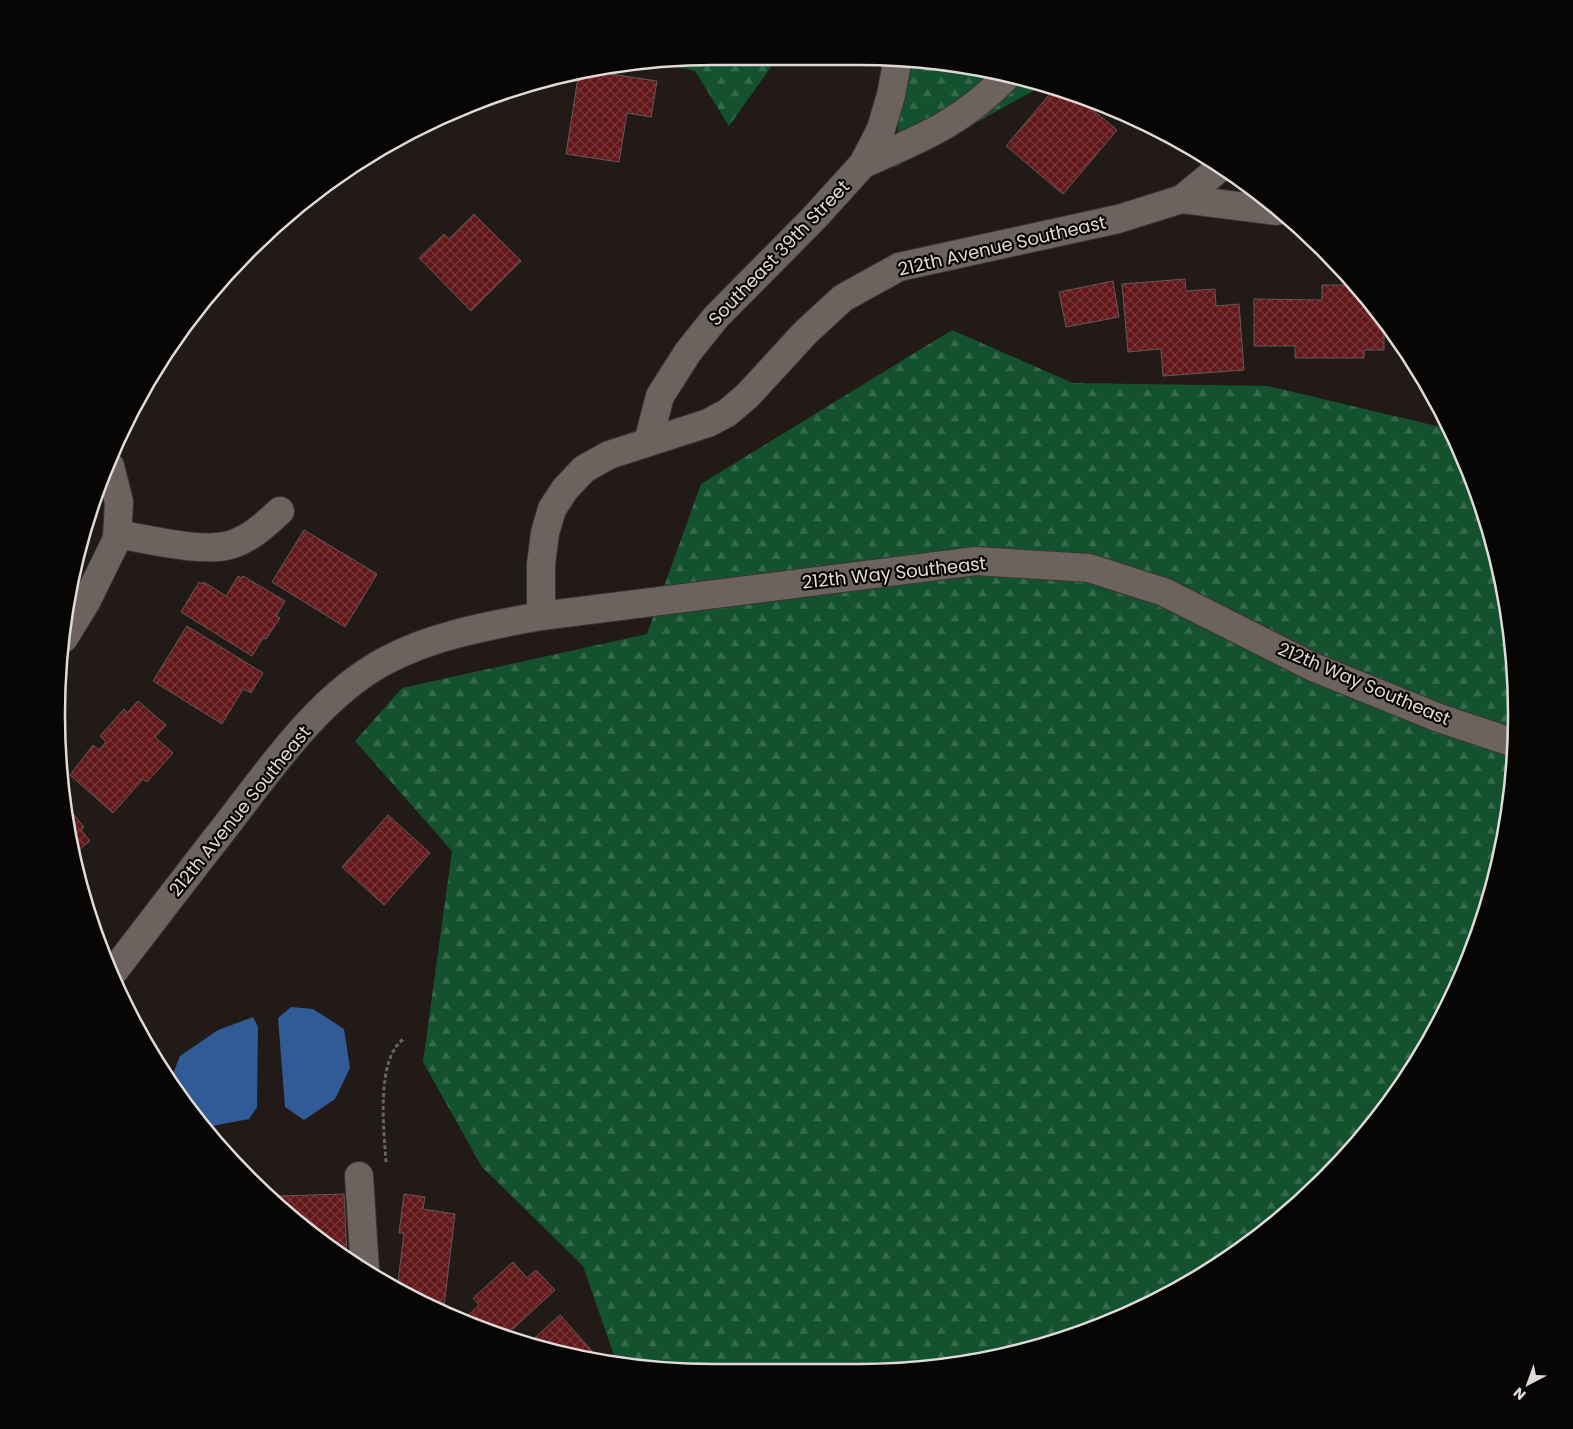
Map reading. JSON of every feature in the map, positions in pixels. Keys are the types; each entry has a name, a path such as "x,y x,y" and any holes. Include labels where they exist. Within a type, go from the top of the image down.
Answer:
{"street":[{"name":"Southeast 39th Street","path":"648,442 660,396 688,352 716,317 863,164 881,129 891,95 897,66"},
{"path":"863,164 933,134 960,118 1001,81"},
{"name":"212th Avenue Southeast","path":"116,968 280,756 318,714 349,686 385,661 425,644 477,628 541,616 541,564 545,533 552,509 565,489 584,469 609,455 708,423 727,413 747,396 806,332 843,298 899,267 1118,220 1182,199 1215,172"},
{"path":"1182,199 1267,210"},
{"path":"72,625 86,602 117,534 119,502 112,472"},
{"path":"117,534 204,547 232,545 257,532 280,511"},
{"name":"212th Way Southeast","path":"541,616 976,561 1089,568 1164,592 1313,667 1439,718 1507,740"},
{"path":"359,1178 364,1261"}],"path":[{"path":"359,1178 382,1172 386,1164 384,1121 387,1062 391,1053 405,1038"}],"green space":[{"path":"772,65 729,126 695,71 673,66"},
{"path":"904,66 985,77 1036,90 894,168"},
{"path":"952,330 1073,383 1268,386 1441,427 1459,466 1486,546 1496,588 1507,672 1507,757 1496,841 1486,883 1459,963 1441,1002 1399,1075 1374,1110 1318,1174 1287,1203 1219,1255 1146,1297 1107,1315 1067,1330 985,1352 901,1363 859,1364 672,1363 630,1358 614,1356 583,1266 482,1167 423,1062 452,851 355,741 402,688 647,634 701,484"}],"water":[{"path":"291,1007 313,1009 344,1029 350,1068 335,1099 304,1120 285,1107 278,1018"},
{"path":"253,1017 258,1027 257,1107 249,1119 212,1126 173,1074 180,1056 218,1030"}],"building":[{"path":"610,74 657,81 651,117 627,113 619,162 566,154 578,79"},
{"path":"1050,94 1090,108 1117,130 1063,194 1006,146"},
{"path":"474,214 521,261 471,311 419,258 444,234 449,239"},
{"path":"1185,279 1186,291 1215,289 1216,306 1239,304 1244,370 1163,376 1161,349 1128,352 1122,284"},
{"path":"1113,281 1119,317 1066,327 1059,292"},
{"path":"1322,285 1346,285 1384,333 1384,350 1364,350 1364,358 1295,358 1295,346 1254,346 1254,299 1322,300"},
{"path":"304,530 377,574 345,627 272,582"},
{"path":"238,576 242,578 243,576 285,601 276,616 280,618 266,639 263,638 252,656 181,612 199,582 202,584 204,582 226,596"},
{"path":"187,626 263,673 251,693 243,689 222,724 153,681"},
{"path":"138,701 166,725 155,737 173,753 147,782 143,779 113,813 70,775 93,745 99,750 106,742 100,736 124,709 127,713"},
{"path":"73,814 84,827 81,830 90,841 79,850"},
{"path":"388,815 430,853 384,905 342,867"},
{"path":"344,1194 347,1250 319,1230 280,1196"},
{"path":"404,1194 425,1197 423,1209 455,1214 444,1305 398,1281 404,1233 399,1233"},
{"path":"513,1262 527,1278 536,1270 555,1290 510,1331 468,1316 479,1305 473,1298"},
{"path":"560,1315 592,1351 588,1352 534,1338"}]}
